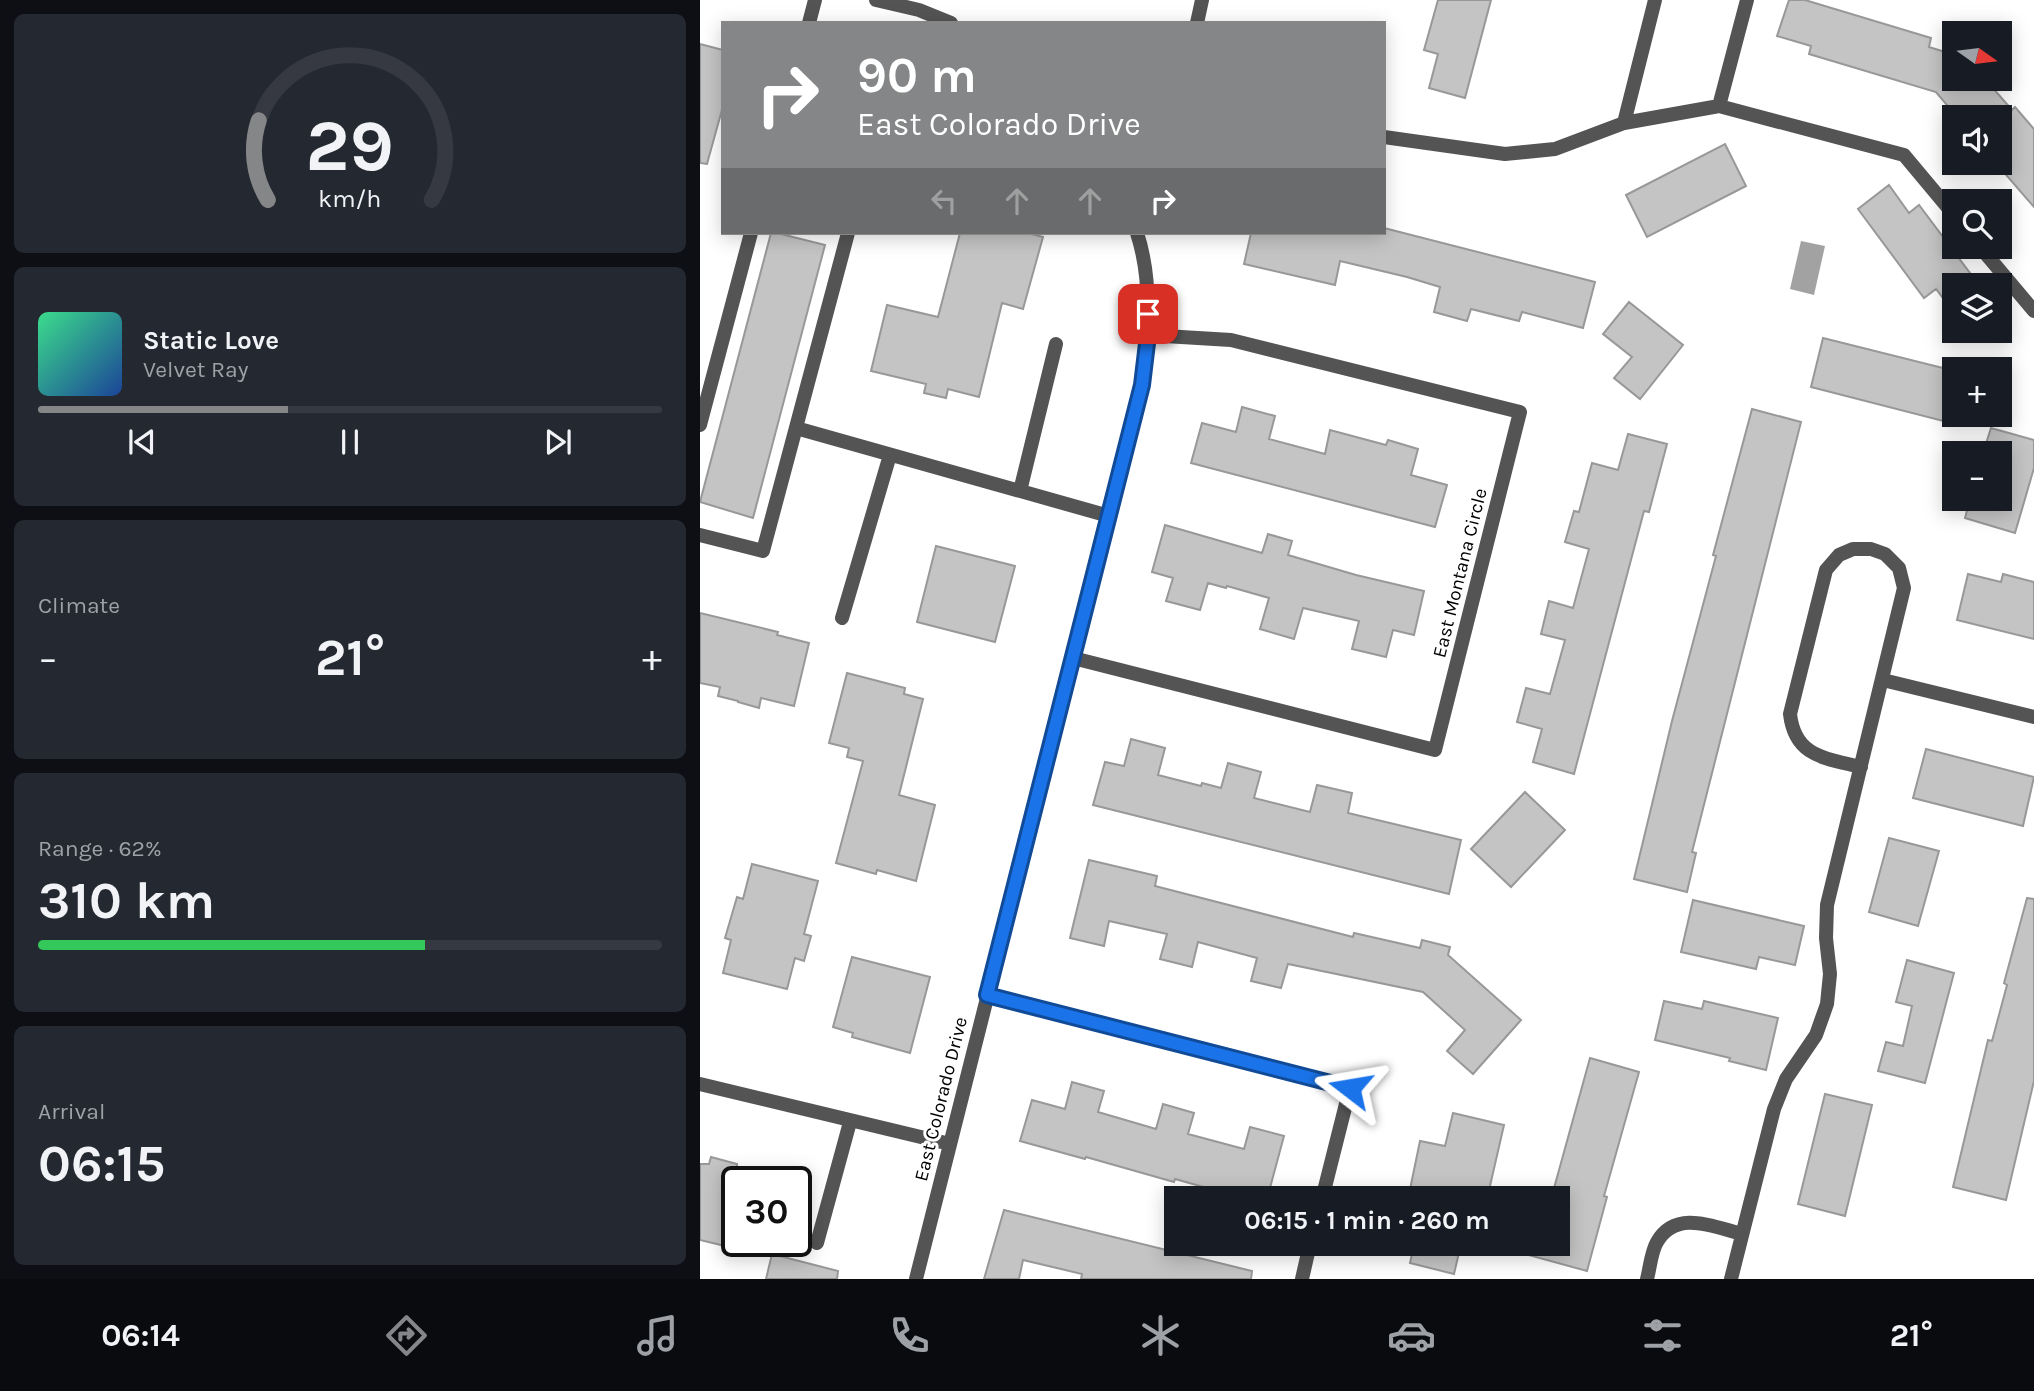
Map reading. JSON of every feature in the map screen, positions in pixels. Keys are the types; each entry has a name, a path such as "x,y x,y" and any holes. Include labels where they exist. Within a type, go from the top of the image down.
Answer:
{"street":[{"path":"810,21 815,0"},
{"path":"876,0 919,10 946,21"},
{"path":"1197,21 1202,0"},
{"path":"1624,123 1655,0"},
{"path":"1719,106 1747,0"},
{"path":"1386,137 1505,153 1555,149 1624,123 1719,106 1904,155 1942,200"},
{"path":"700,425 750,235"},
{"path":"700,535 763,551 847,235"},
{"name":"East Colorado Drive","path":"916,1279 1142,385 1148,335 1148,293 1137,235"},
{"path":"1990,259 2034,312"},
{"name":"East Montana Circle","path":"1073,658 1435,750 1520,412 1231,340 1148,335"},
{"path":"1020,491 1056,344"},
{"path":"796,428 1109,516"},
{"path":"842,618 890,454"},
{"path":"1731,1279 1774,1109 1786,1079 1816,1035 1827,1004 1830,974 1826,905 1861,767 1883,680 1904,588 1899,568 1885,554 1871,549 1853,549 1839,555 1826,570 1790,714 1792,729 1801,745 1816,755 1861,767"},
{"path":"1883,680 2034,718"},
{"path":"987,995 1350,1088 1325,1186"},
{"path":"700,1084 950,1144"},
{"path":"817,1243 850,1122"},
{"path":"1647,1279 1656,1243 1667,1230 1679,1223 1694,1222 1742,1234"},
{"path":"1302,1279 1307,1256"}],"shaded area":[{"path":"1801,241 1825,246 1814,295 1790,289"}],"building":[{"path":"1438,0 1491,0 1465,98 1429,88 1438,54 1424,50"},
{"path":"1789,0 1805,0 1931,38 1929,47 1942,51 1942,91 1995,91 2008,105 1947,105 1936,92 1809,54 1811,46 1777,36"},
{"path":"700,44 721,49 721,113 707,164 700,163"},
{"path":"2015,107 2034,129 2034,207 2006,175 2012,175 2012,110"},
{"path":"1725,144 1746,186 1647,237 1626,195"},
{"path":"1889,185 1909,213 1919,205 1942,236 1942,259 1960,259 1970,273 1942,273 1942,297 1936,289 1924,298 1858,209"},
{"path":"1386,229 1595,282 1583,328 1522,312 1519,321 1471,309 1467,321 1434,312 1440,287 1340,261 1335,285 1244,264 1251,235 1386,235"},
{"path":"770,235 785,235 825,245 753,518 700,502"},
{"path":"959,235 1043,237 1023,309 1002,303 979,397 948,389 946,398 924,393 926,384 871,371 887,305 938,317"},
{"path":"1629,302 1683,345 1640,399 1614,378 1632,357 1603,334"},
{"path":"1823,338 1942,368 1942,421 1811,387"},
{"path":"1242,407 1275,416 1269,439 1325,454 1330,430 1386,445 1388,440 1418,449 1411,475 1447,485 1435,527 1191,463 1202,423 1236,432"},
{"path":"1752,409 1801,422 1692,852 1696,853 1687,892 1634,879 1716,556 1713,555"},
{"path":"1991,428 2034,440 2034,468 2015,533 1965,518 1967,511 2012,511 2012,441 1987,441"},
{"path":"1628,434 1667,444 1649,512 1644,511 1574,774 1533,762 1542,729 1517,722 1526,688 1550,694 1565,640 1541,634 1549,601 1573,608 1589,549 1565,542 1574,511 1579,512 1592,463 1618,470"},
{"path":"1165,525 1262,553 1268,534 1292,541 1288,555 1424,591 1414,635 1393,630 1386,657 1352,649 1359,621 1303,608 1294,639 1260,629 1269,598 1227,586 1226,588 1208,583 1200,610 1166,601 1173,578 1152,572"},
{"path":"936,546 1015,566 995,642 917,622"},
{"path":"1968,574 2001,582 2003,574 2034,582 2034,639 1957,620"},
{"path":"700,613 778,632 777,635 809,643 794,706 761,698 759,708 718,696 720,687 700,683"},
{"path":"847,673 905,688 904,694 923,699 899,795 935,805 916,881 877,870 876,874 836,863 863,761 847,757 849,748 829,743"},
{"path":"1131,739 1165,748 1158,775 1221,788 1228,763 1261,772 1254,798 1310,812 1317,785 1352,793 1348,813 1461,840 1449,894 1093,805 1105,762 1124,766"},
{"path":"1926,749 2034,777 2023,826 1913,798"},
{"path":"1525,792 1565,830 1511,887 1471,849"},
{"path":"1889,838 1939,851 1918,926 1869,912"},
{"path":"1089,860 1157,876 1155,886 1353,937 1354,933 1420,948 1422,940 1450,947 1448,955 1521,1020 1473,1074 1447,1051 1465,1030 1423,992 1288,964 1281,988 1251,981 1257,958 1198,942 1192,967 1160,959 1167,934 1109,921 1104,946 1070,938"},
{"path":"752,864 818,881 804,934 811,936 804,961 795,958 787,989 723,973 731,940 725,938 737,897 743,899"},
{"path":"2027,898 2034,899 2034,1081 2006,1200 1953,1187 1988,1040 1992,1041 2007,985 2004,983"},
{"path":"1693,900 1804,926 1795,965 1759,957 1756,969 1681,952"},
{"path":"852,957 930,977 910,1053 852,1037 853,1033 833,1027"},
{"path":"1907,960 1954,973 1925,1083 1878,1071 1886,1042 1903,1046 1912,1006 1896,1002"},
{"path":"1664,1001 1702,1009 1704,1001 1778,1018 1766,1070 1729,1061 1730,1058 1655,1040"},
{"path":"1590,1058 1639,1072 1604,1196 1607,1197 1587,1271 1532,1256 1570,1256 1570,1186 1555,1186"},
{"path":"1072,1082 1104,1091 1098,1112 1156,1129 1163,1104 1194,1113 1188,1134 1244,1149 1250,1127 1284,1136 1271,1186 1200,1186 1175,1179 1174,1182 1020,1141 1032,1100 1065,1109"},
{"path":"1825,1094 1872,1105 1845,1216 1798,1204"},
{"path":"1453,1113 1504,1125 1490,1186 1411,1186 1420,1141 1445,1146"},
{"path":"711,1157 737,1164 721,1166 721,1245 700,1240 700,1164 709,1164"},
{"path":"1004,1210 1164,1249 1164,1256 1191,1256 1252,1271 1251,1279 1081,1279 1082,1274 1023,1260 1019,1279 984,1279"},
{"path":"1411,1256 1458,1256 1454,1274 1410,1263"},
{"path":"771,1257 784,1257 838,1271 837,1279 766,1279"}],"route":[{"path":"1148,314 1142,385 987,995 1350,1088"}]}
